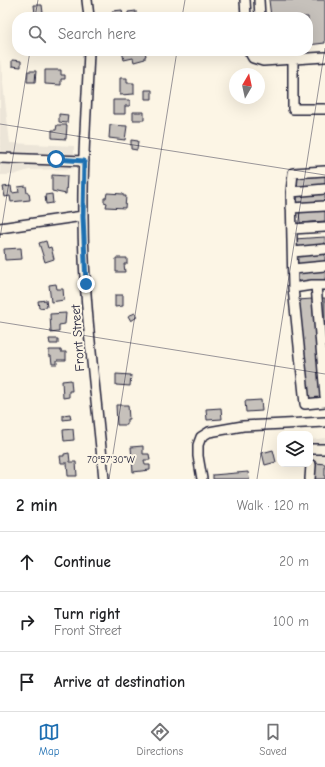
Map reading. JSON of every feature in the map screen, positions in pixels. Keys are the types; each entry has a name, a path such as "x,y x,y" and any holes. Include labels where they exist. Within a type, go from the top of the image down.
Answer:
{"street":[{"path":"88,0 89,12"},
{"path":"245,0 246,12"},
{"path":"259,0 260,12"},
{"name":"Front Street","path":"89,56 83,216 92,362 104,479"},
{"path":"252,56 253,58 264,61 325,57"},
{"path":"264,56 264,61"},
{"path":"294,59 293,109 325,109"},
{"path":"0,158 84,161"},
{"path":"325,171 293,173 291,192 293,288 305,404 325,402"},
{"path":"291,192 325,189"},
{"path":"291,208 325,206"},
{"path":"0,228 83,216"},
{"path":"292,229 325,227"},
{"path":"292,252 325,249"},
{"path":"293,269 325,266"},
{"path":"293,288 320,285 325,396"},
{"path":"202,479 198,450 199,440 204,435 216,430 242,426 325,422"},
{"path":"313,449 325,449"},
{"path":"310,479 311,467"}],"shaded area":[{"path":"0,59 10,143 74,146 74,169 29,170 13,175 0,175"},
{"path":"325,438 325,479 307,479 305,467 313,467 313,440"}],"building":[{"path":"269,0 325,0 325,43 313,44 313,12 270,12"},
{"path":"34,5 42,5 43,12 35,12"},
{"path":"122,10 122,12 112,12"},
{"path":"123,56 145,56 145,59 134,62 133,58 124,60"},
{"path":"12,60 21,61 21,67 12,66"},
{"path":"45,70 61,70 61,75 65,75 65,79 61,79 61,85 45,84"},
{"path":"28,71 36,71 35,82 27,82"},
{"path":"120,78 127,78 127,83 134,83 134,94 120,95"},
{"path":"145,90 152,90 152,99 145,99"},
{"path":"113,100 130,100 130,106 125,106 125,114 113,114"},
{"path":"133,112 144,112 144,120 133,120"},
{"path":"59,114 68,115 67,123 59,122"},
{"path":"57,125 67,125 66,139 52,138 52,130 56,130"},
{"path":"110,125 127,126 125,140 109,138"},
{"path":"131,140 138,141 137,150 131,149"},
{"path":"52,175 67,176 66,194 52,191"},
{"path":"325,176 325,186 297,189 296,178"},
{"path":"11,186 12,193 19,192 18,187 26,186 30,200 11,202 10,196 5,197 3,187"},
{"path":"107,193 123,194 123,196 126,196 125,208 106,207 107,203 104,202 104,198 106,198"},
{"path":"325,193 325,204 298,206 297,196"},
{"path":"52,194 53,203 46,204 45,195"},
{"path":"325,210 325,221 300,223 299,212"},
{"path":"325,237 325,247 295,250 294,239"},
{"path":"46,241 48,248 51,247 54,259 45,262 39,243"},
{"path":"21,248 22,259 5,260 4,249"},
{"path":"325,253 325,264 296,266 295,256"},
{"path":"116,258 127,258 127,264 124,264 125,272 116,272"},
{"path":"325,271 325,282 298,284 297,273"},
{"path":"56,284 57,289 63,289 64,300 51,302 49,285"},
{"path":"115,295 123,295 123,306 115,307"},
{"path":"321,298 325,298 325,348"},
{"path":"312,299 321,400 307,401 298,300"},
{"path":"46,300 47,307 39,308 38,301"},
{"path":"66,313 65,324 59,325 59,332 51,333 50,314"},
{"path":"135,313 137,317 131,321 128,316"},
{"path":"49,339 58,339 58,344 50,344"},
{"path":"49,350 61,350 61,352 66,352 66,360 57,360 57,364 52,364 51,356 49,356"},
{"path":"116,374 131,375 130,386 116,385"},
{"path":"71,380 72,391 69,391 69,397 63,398 62,381"},
{"path":"261,400 262,411 246,412 245,401"},
{"path":"116,405 128,405 129,419 127,419 127,425 117,425"},
{"path":"221,408 222,419 207,420 206,409"},
{"path":"70,414 71,419 63,420 63,415"},
{"path":"73,429 74,440 64,441 63,430"},
{"path":"143,446 143,454 149,454 150,460 144,460 145,465 150,465 150,470 133,472 131,447"},
{"path":"273,450 276,462 265,465 262,453"},
{"path":"69,453 70,462 76,462 77,476 68,476 67,463 61,463 60,456 64,456 64,454"},
{"path":"316,463 325,464 325,479 314,479"},
{"path":"248,472 249,479 213,479 213,475"}],"route":[{"path":"56,159 84,161 83,216 86,284"}]}
